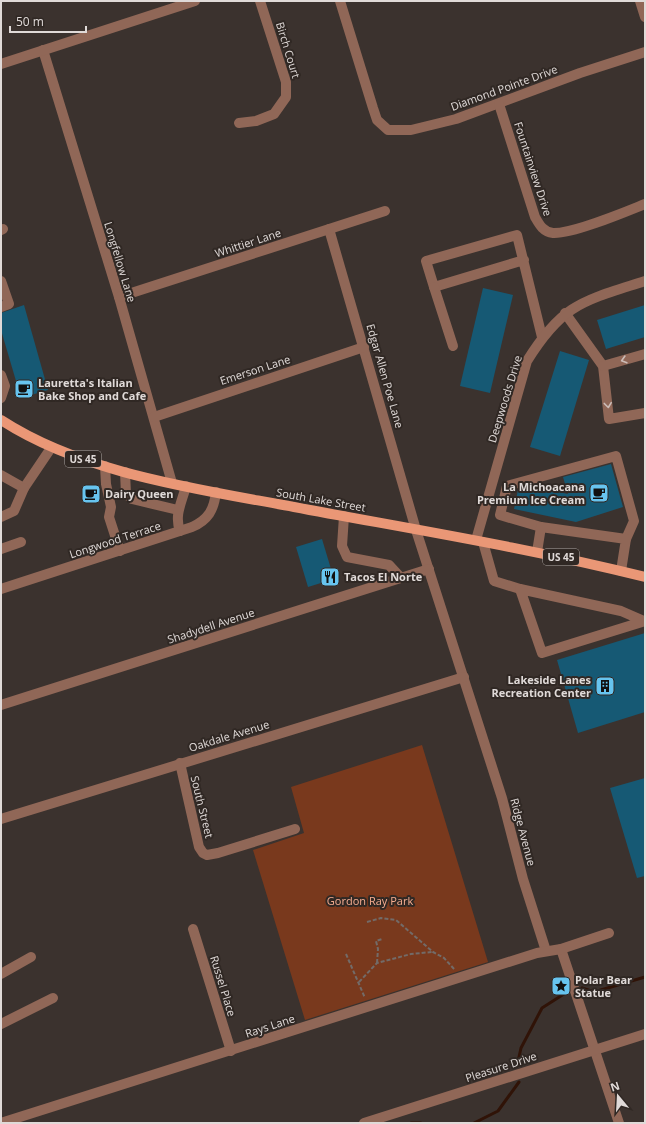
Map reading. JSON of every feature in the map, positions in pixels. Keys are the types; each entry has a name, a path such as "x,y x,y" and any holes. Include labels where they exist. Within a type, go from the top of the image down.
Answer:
{"main road":[{"name":"South Lake Street","path":"1,420 23,434 51,448 125,472 216,492 537,552 645,577"}],"street":[{"path":"1,64 196,1"},
{"name":"Birch Court","path":"239,123 256,121 274,114 286,97 286,82 260,1"},
{"name":"Diamond Pointe Drive","path":"340,1 372,108 382,126 393,131 411,130 456,119 566,78 645,52"},
{"path":"640,1 645,17"},
{"name":"Longfellow Lane","path":"43,50 119,297 172,482"},
{"name":"Fountainview Drive","path":"499,104 535,217 545,230 552,233 566,231 620,214 645,204"},
{"name":"Whittier Lane","path":"119,297 386,211"},
{"name":"Edgar Allen Poe Lane","path":"328,229 364,347 416,530"},
{"path":"453,346 426,261 517,235 542,337"},
{"path":"434,287 524,260"},
{"path":"1,281 9,304 1,307"},
{"name":"Deepwoods Drive","path":"480,541 489,497 527,362 542,337 565,313 591,298 645,281"},
{"path":"565,313 603,366 609,419 645,413"},
{"name":"Emerson Lane","path":"154,417 364,347"},
{"path":"603,366 645,354"},
{"path":"1,375 5,386 1,398"},
{"path":"1,517 14,512 24,488 51,448"},
{"path":"621,571 626,539 634,521 616,456 507,486 500,515 541,527 626,539"},
{"path":"106,466 106,484 111,507 109,517 120,551"},
{"path":"125,472 126,494 132,499 178,510"},
{"path":"1,475 24,488"},
{"path":"180,531 176,522 178,510 183,501 186,486"},
{"name":"Longwood Terrace","path":"2,587 120,551 202,523 210,515 215,504 216,492"},
{"path":"489,497 504,500"},
{"path":"344,516 342,546 347,557 389,565 401,578"},
{"path":"537,552 541,527"},
{"name":"Ridge Avenue","path":"416,530 502,798 523,879 546,951"},
{"path":"480,541 494,581 520,589 621,610 645,621"},
{"path":"1,549 21,542"},
{"name":"Shadydell Avenue","path":"1,705 429,569"},
{"path":"520,589 542,653 645,621"},
{"name":"Oakdale Avenue","path":"1,819 464,677"},
{"name":"South Street","path":"180,763 198,839 203,853 207,855 296,829"},
{"name":"Russel Place","path":"193,929 231,1051"},
{"path":"546,951 561,949 609,933"},
{"path":"561,949 618,1123"},
{"name":"Rays Lane","path":"1,1123 546,951"},
{"path":"1,974 32,958"},
{"path":"1,1024 53,998"},
{"name":"Pleasure Drive","path":"364,1123 645,1034"}],"path":[{"path":"367,922 381,918 396,920 433,952 444,958 456,971 459,978"},
{"path":"377,963 378,949 376,941 382,939"},
{"path":"359,982 377,963 411,954 433,952"},
{"path":"346,954 359,982 368,1007"}],"green space":[{"name":"Gordon Ray Park","path":"422,745 488,962 305,1020 253,850 304,833 291,787"}],"building":[{"path":"483,288 513,295 490,393 460,386"},
{"path":"24,305 48,390 21,398 1,330 1,313"},
{"path":"645,305 645,337 606,349 597,320"},
{"path":"560,351 589,360 560,456 530,447"},
{"path":"611,464 623,507 576,522 514,509 518,490 530,486 568,494 563,477"},
{"path":"322,539 334,579 308,587 296,547"},
{"name":"Lakeside Lanes Recreation Center","path":"645,633 645,712 578,733 557,660"},
{"path":"645,778 645,876 637,878 610,788"}],"waterway":[{"path":"582,988 594,992 645,977"},
{"path":"517,1066 521,1048 542,1008 567,992"},
{"path":"474,1123 498,1111 519,1082"},
{"path":"411,1123 421,1123"}],"place":[{"name":"Lauretta's Italian Bake Shop and Cafe","path":"24,389"},
{"name":"La Michoacana Premium Ice Cream","path":"599,493"},
{"name":"Dairy Queen","path":"91,494"},
{"name":"Tacos El Norte","path":"330,577"},
{"name":"Lakeside Lanes Recreation Center","path":"605,686"},
{"name":"Polar Bear Statue","path":"561,986"}]}
